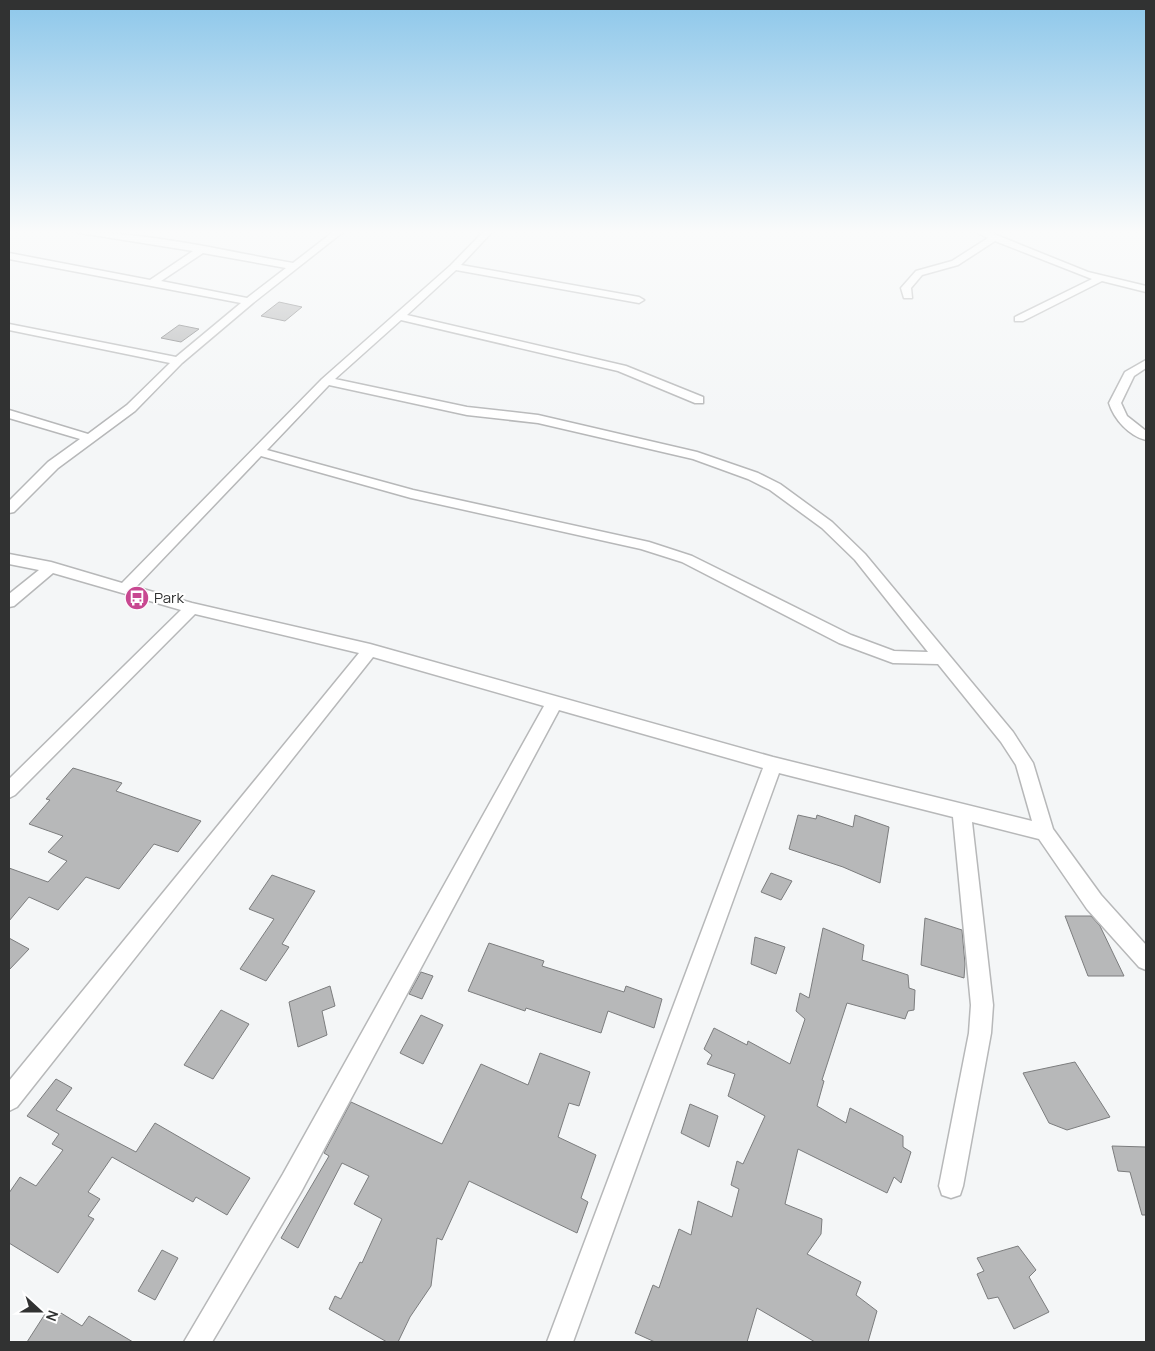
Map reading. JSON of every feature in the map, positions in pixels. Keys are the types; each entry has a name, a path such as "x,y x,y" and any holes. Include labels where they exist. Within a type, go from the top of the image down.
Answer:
{"street":[{"path":"217,295 249,301"},
{"path":"9,509 53,465 131,408 178,361 257,295"},
{"path":"126,588 326,382 423,295"},
{"path":"611,295 639,300"},
{"path":"1019,319 1067,295"},
{"path":"400,316 622,368 698,400"},
{"path":"9,327 178,361"},
{"path":"1146,363 1129,374 1115,403 1117,412 1123,420 1146,436"},
{"path":"326,382 467,411 538,419 697,456 753,476 775,487 843,540 882,582 1007,738 1024,763 1045,832 1094,902 1146,960"},
{"path":"9,414 90,438"},
{"path":"257,452 411,494 644,545 688,559 846,640 893,657 943,658"},
{"path":"9,559 51,567 192,608 370,650 773,764 962,813 1045,832"},
{"path":"9,602 51,567"},
{"path":"9,790 192,608"},
{"path":"9,1099 370,650"},
{"path":"197,1342 292,1183 555,702"},
{"path":"560,1342 773,764"},
{"path":"952,1186 980,1033 982,1005 962,813"}],"building":[{"path":"279,302 302,307 285,321 261,316"},
{"path":"179,325 199,329 181,342 161,338"},
{"path":"73,768 122,783 116,791 201,821 178,852 154,844 119,889 86,877 58,910 29,897 9,921 9,868 48,882 67,861 48,852 63,836 29,824 50,800 46,799"},
{"path":"798,815 816,819 817,815 853,827 855,815 889,827 880,883 843,867 789,849"},
{"path":"771,873 792,881 781,900 761,892"},
{"path":"272,875 315,891 282,944 289,947 266,981 240,969 274,919 249,909"},
{"path":"1065,916 1091,916 1100,926 1124,976 1088,976"},
{"path":"925,918 962,930 965,964 964,978 921,965"},
{"path":"823,928 864,945 862,960 908,975 909,988 915,990 914,1010 908,1011 905,1019 847,1003 822,1080 824,1081 817,1106 846,1123 850,1108 903,1136 903,1147 911,1152 901,1183 894,1177 887,1193 798,1149 785,1204 822,1219 821,1234 807,1254 861,1282 856,1295 877,1311 868,1342 815,1342 757,1308 747,1342 655,1342 635,1333 653,1285 659,1288 679,1229 691,1235 698,1201 732,1217 739,1189 731,1185 737,1161 743,1164 765,1116 728,1096 735,1074 707,1064 712,1055 704,1049 714,1028 747,1045 748,1041 790,1064 805,1019 796,1011 800,993 809,998"},
{"path":"755,937 785,947 776,974 751,964"},
{"path":"9,938 29,949 9,970"},
{"path":"489,943 544,961 542,966 624,992 626,986 662,999 654,1028 608,1011 601,1033 526,1008 525,1011 468,991"},
{"path":"421,972 433,976 422,999 409,994"},
{"path":"330,986 335,1006 322,1011 327,1035 298,1047 289,1002"},
{"path":"221,1010 249,1024 213,1079 184,1065"},
{"path":"421,1015 443,1025 423,1064 400,1053"},
{"path":"540,1053 590,1072 579,1106 569,1103 558,1137 596,1155 581,1198 588,1202 577,1233 469,1181 442,1240 437,1238 431,1286 410,1317 398,1342 387,1342 329,1309 335,1296 341,1299 360,1262 362,1263 382,1219 354,1204 369,1176 342,1163 298,1248 281,1238 329,1156 324,1153 351,1102 442,1144 481,1064 528,1085"},
{"path":"1075,1062 1110,1117 1067,1130 1049,1123 1023,1073"},
{"path":"56,1079 72,1088 56,1110 136,1152 155,1123 250,1178 227,1215 196,1197 193,1202 112,1157 88,1192 100,1199 88,1216 94,1219 58,1273 9,1243 9,1193 20,1177 36,1186 63,1150 52,1144 59,1134 27,1116"},
{"path":"690,1104 718,1116 709,1147 681,1133"},
{"path":"1112,1146 1146,1147 1146,1215 1142,1215 1130,1172 1118,1171"},
{"path":"1018,1246 1036,1270 1029,1277 1049,1312 1014,1329 998,1297 988,1299 977,1274 984,1271 977,1258"},
{"path":"162,1250 178,1258 155,1300 138,1291"},
{"path":"61,1313 82,1326 89,1316 133,1342 27,1342 45,1314 57,1321"}],"place":[{"name":"Park","path":"137,598"}]}
